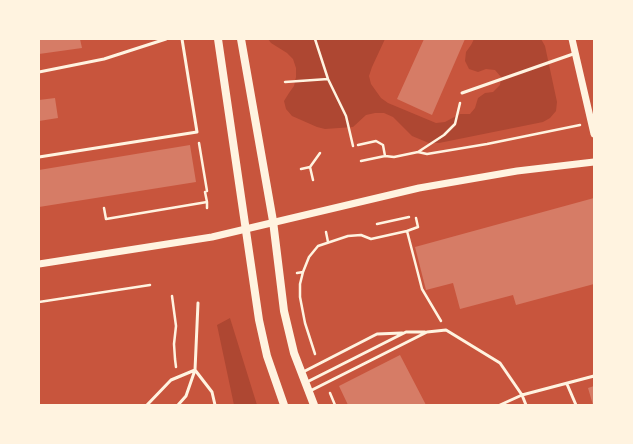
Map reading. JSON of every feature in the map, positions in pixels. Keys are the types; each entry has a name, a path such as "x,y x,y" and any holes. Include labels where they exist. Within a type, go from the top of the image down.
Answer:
{"main road":[{"path":"218,39 247,228 259,320 266,356 284,405"},
{"path":"242,39 273,222 284,311 294,353 314,405"}],"street":[{"path":"572,39 594,134"},
{"path":"39,264 212,236 419,188 517,171 594,162"}],"lane":[{"path":"39,72 104,59 166,39"},
{"path":"39,157 197,132 182,39"},
{"path":"462,93 576,53"},
{"path":"178,405 186,396 195,370 198,302"},
{"path":"301,372 377,334 446,330 500,363 522,395 526,405"},
{"path":"305,383 406,332"},
{"path":"309,392 427,332"},
{"path":"147,405 171,380 195,370"},
{"path":"195,370 212,392 215,405"},
{"path":"500,405 522,395 594,376"},
{"path":"566,384 576,405"}],"path":[{"path":"315,39 328,79 346,116 353,146"},
{"path":"285,82 328,79"},
{"path":"361,161 418,152 444,135 455,124 462,93"},
{"path":"418,152 427,154 487,144 592,123"},
{"path":"197,132 208,208"},
{"path":"358,145 376,141 383,145 385,156"},
{"path":"301,169 310,167 320,153"},
{"path":"310,167 313,180"},
{"path":"104,208 106,219 207,202"},
{"path":"377,224 409,217"},
{"path":"318,364 300,297 300,284 309,257 318,246 348,236 361,235 371,239 418,227 416,218"},
{"path":"407,231 422,289 446,330"},
{"path":"326,232 328,242"},
{"path":"297,273 303,272"},
{"path":"39,302 150,285"},
{"path":"172,296 176,326"},
{"path":"326,383 335,405"}],"shaded area":[{"path":"268,39 385,39 369,76 371,84 381,98 388,103 436,123 445,122 460,114 470,114 475,108 478,98 485,93 493,92 500,85 501,77 495,70 486,69 478,72 469,69 465,61 466,52 474,39 541,39 545,46 557,102 556,111 550,118 543,122 439,143 429,143 412,136 393,117 384,113 366,115 353,127 325,129 317,127 292,116 286,109 284,101 294,86 296,68 293,59 287,53 271,43"},
{"path":"230,318 257,405 234,405 217,325"}],"building":[{"path":"39,39 80,39 82,48 39,54"},
{"path":"424,39 465,39 432,115 397,99"},
{"path":"55,98 58,118 39,121 39,100"},
{"path":"190,145 196,182 39,207 39,170"},
{"path":"594,198 594,284 516,305 513,295 460,309 453,283 426,290 415,247"},
{"path":"400,355 426,405 348,405 339,386"},
{"path":"594,386 594,405 593,405 588,388"}]}
